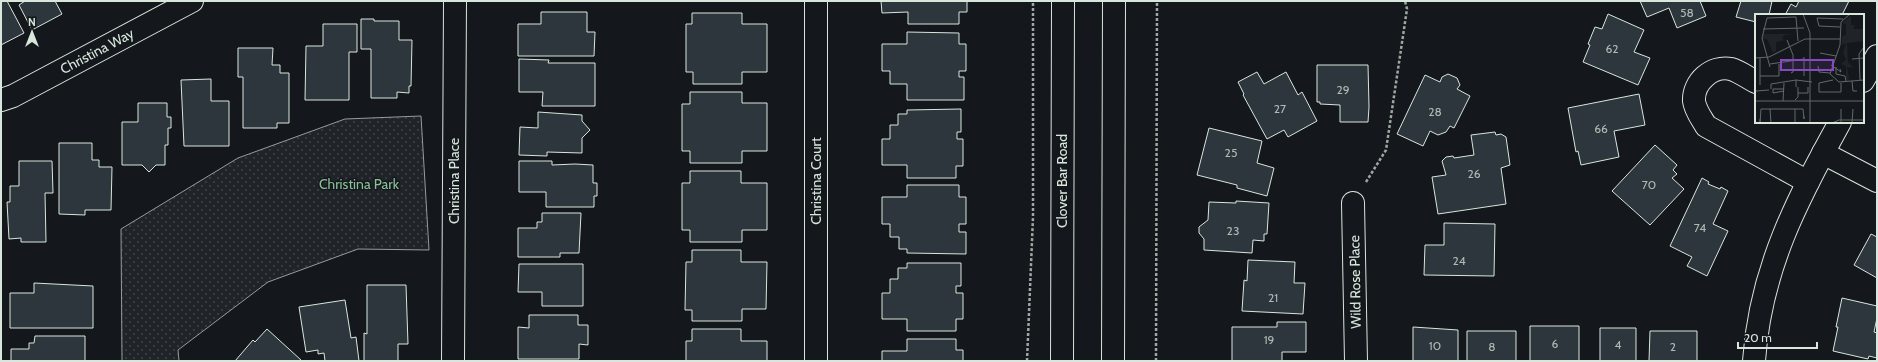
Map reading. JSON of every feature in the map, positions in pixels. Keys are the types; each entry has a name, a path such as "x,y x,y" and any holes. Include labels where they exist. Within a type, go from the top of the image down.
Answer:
{"street":[{"name":"Christina Way","path":"1,100 13,96 192,1"},
{"name":"Christina Place","path":"453,361 455,1"},
{"name":"Christina Court","path":"816,1 816,361"},
{"name":"Clover Bar Road","path":"1062,361 1063,1"},
{"path":"1113,361 1114,1"},
{"path":"1864,79 1877,56"},
{"path":"1755,81 1731,69 1717,69 1705,75 1697,87 1694,101 1699,115 1706,126 1808,182"},
{"path":"1754,361 1756,332 1770,268 1786,228 1838,123"},
{"path":"1823,154 1877,181"},
{"name":"Wild Rose Place","path":"1354,204 1356,361"}],"path":[{"path":"1027,361 1033,217 1033,1"},
{"path":"1156,361 1157,1"},
{"path":"1354,204 1386,150 1407,9 1405,1"}],"green space":[{"name":"Christina Park","path":"421,116 429,250 358,249 268,282 178,350 179,361 122,361 121,229 238,158 345,119"}],"building":[{"path":"1,1 7,1 24,33 1,45"},
{"path":"25,1 55,1 62,14 32,30 19,5"},
{"path":"881,1 967,1 967,12 959,12 959,24 908,24 908,12 882,13"},
{"path":"1640,1 1700,1 1706,16 1677,28 1669,8 1647,17"},
{"path":"1741,1 1772,1 1769,14 1755,14 1755,22 1736,17"},
{"path":"1799,1 1849,1 1842,14 1786,14 1791,4 1796,7"},
{"path":"541,12 587,12 587,32 595,32 594,56 518,56 518,24 541,24"},
{"path":"692,13 742,13 742,24 767,24 767,72 742,72 742,84 693,84 693,72 686,72 686,24 692,24"},
{"path":"1608,14 1644,30 1634,52 1650,58 1638,85 1583,62 1595,27 1602,29"},
{"path":"361,19 374,19 374,21 399,21 399,40 412,40 411,86 409,86 409,93 397,92 397,98 371,98 371,49 361,49"},
{"path":"323,24 357,24 357,52 349,52 349,100 305,100 306,46 323,46"},
{"path":"907,32 959,33 959,44 966,44 966,71 959,71 959,77 964,77 964,100 907,100 907,84 890,84 890,71 882,71 882,44 907,44"},
{"path":"238,48 273,48 272,65 280,65 280,73 289,73 289,123 277,123 277,128 243,128 243,77 238,77"},
{"path":"519,59 549,60 548,63 595,63 595,106 542,106 543,92 519,92"},
{"path":"1317,65 1368,65 1368,122 1340,122 1340,105 1320,104 1320,102 1317,102"},
{"path":"1257,72 1264,84 1286,72 1298,95 1302,92 1317,121 1288,137 1284,130 1267,139 1243,95 1244,94 1238,82"},
{"path":"1448,74 1457,78 1460,85 1457,89 1470,96 1454,128 1450,126 1446,132 1438,135 1430,131 1423,146 1397,134 1425,75 1440,82 1442,77"},
{"path":"211,79 211,101 229,101 229,146 184,146 181,80"},
{"path":"690,92 742,92 742,103 767,103 767,151 742,151 742,163 690,163 690,151 682,151 682,104 690,104"},
{"path":"1639,94 1645,125 1614,131 1619,157 1581,165 1578,151 1576,152 1568,108"},
{"path":"138,103 167,103 167,117 171,117 171,128 168,128 168,145 165,145 165,165 156,165 149,172 142,165 122,165 122,122 138,122"},
{"path":"961,109 961,132 957,132 957,139 963,139 963,166 956,166 956,178 907,178 907,165 882,165 882,139 890,139 890,125 898,125 898,114 907,114 907,110"},
{"path":"538,112 582,115 582,121 590,130 582,138 582,153 547,152 547,156 519,155 520,127 538,128"},
{"path":"1209,128 1262,141 1257,163 1274,168 1267,196 1237,188 1237,185 1197,175"},
{"path":"1495,132 1496,135 1501,134 1506,137 1510,165 1501,168 1506,204 1438,214 1432,177 1446,175 1442,161 1446,157 1453,156 1454,158 1474,155 1471,135"},
{"path":"59,143 92,143 92,160 99,160 99,167 112,167 111,210 85,210 85,215 59,214"},
{"path":"1655,145 1677,165 1673,170 1677,174 1672,178 1684,189 1650,225 1612,191"},
{"path":"19,161 52,161 53,193 45,193 46,242 21,242 21,238 9,239 7,202 10,202 10,186 19,186"},
{"path":"519,161 552,161 552,165 593,165 593,183 597,183 597,196 594,196 594,207 546,207 546,192 519,192"},
{"path":"690,171 741,171 741,183 767,183 767,230 742,230 742,242 690,242 690,230 682,230 682,183 690,183"},
{"path":"1702,178 1709,182 1708,184 1720,189 1721,187 1728,191 1713,224 1728,231 1707,276 1687,266 1692,257 1670,246"},
{"path":"907,185 959,185 959,197 966,197 966,224 959,224 959,232 966,232 966,254 907,253 907,249 899,249 899,237 890,237 890,224 882,224 882,197 907,197"},
{"path":"1236,201 1269,203 1267,234 1264,234 1264,241 1253,240 1252,253 1204,250 1204,239 1199,233 1199,227 1208,220 1209,202 1236,203"},
{"path":"542,213 581,213 579,253 560,253 560,257 518,257 518,228 537,228 537,222 542,222"},
{"path":"1444,223 1495,224 1494,276 1424,275 1425,245 1444,245"},
{"path":"1871,234 1877,237 1877,278 1854,265"},
{"path":"692,250 741,250 741,262 767,262 766,309 742,309 742,321 692,321 692,310 685,310 686,262 692,262"},
{"path":"1248,260 1295,262 1294,283 1305,283 1303,314 1242,311 1244,280 1247,281"},
{"path":"907,263 961,263 961,286 956,286 956,293 963,293 963,319 956,319 956,331 907,331 907,319 882,319 882,293 890,293 890,279 898,279 898,268 907,268"},
{"path":"519,264 583,264 583,306 542,306 542,292 518,292"},
{"path":"34,283 93,286 93,328 10,328 10,293 34,293"},
{"path":"367,285 406,285 408,344 398,344 398,361 364,361 364,333 367,334"},
{"path":"1842,298 1877,306 1877,318 1874,332 1877,333 1877,358 1869,356 1868,359 1833,351"},
{"path":"345,300 351,338 356,337 359,361 325,361 324,353 318,354 318,350 306,352 299,307"},
{"path":"529,315 578,315 578,325 588,325 588,345 579,344 579,359 518,359 518,327 529,328"},
{"path":"1277,322 1306,322 1306,352 1282,352 1282,361 1232,361 1232,327 1277,327"},
{"path":"1530,326 1579,326 1579,361 1530,361"},
{"path":"1413,327 1458,330 1458,361 1413,361"},
{"path":"1600,328 1636,328 1636,361 1600,361"},
{"path":"267,329 301,360 235,361 253,340 255,342"},
{"path":"692,329 741,329 741,341 767,341 767,361 686,361 686,341 692,341"},
{"path":"1467,331 1516,331 1516,361 1467,361"},
{"path":"1650,331 1697,331 1697,361 1649,361"},
{"path":"35,336 85,336 85,361 11,361 11,349 29,349 29,343 34,343"},
{"path":"907,339 956,339 956,350 963,350 963,361 882,361 882,351 907,351"}]}
